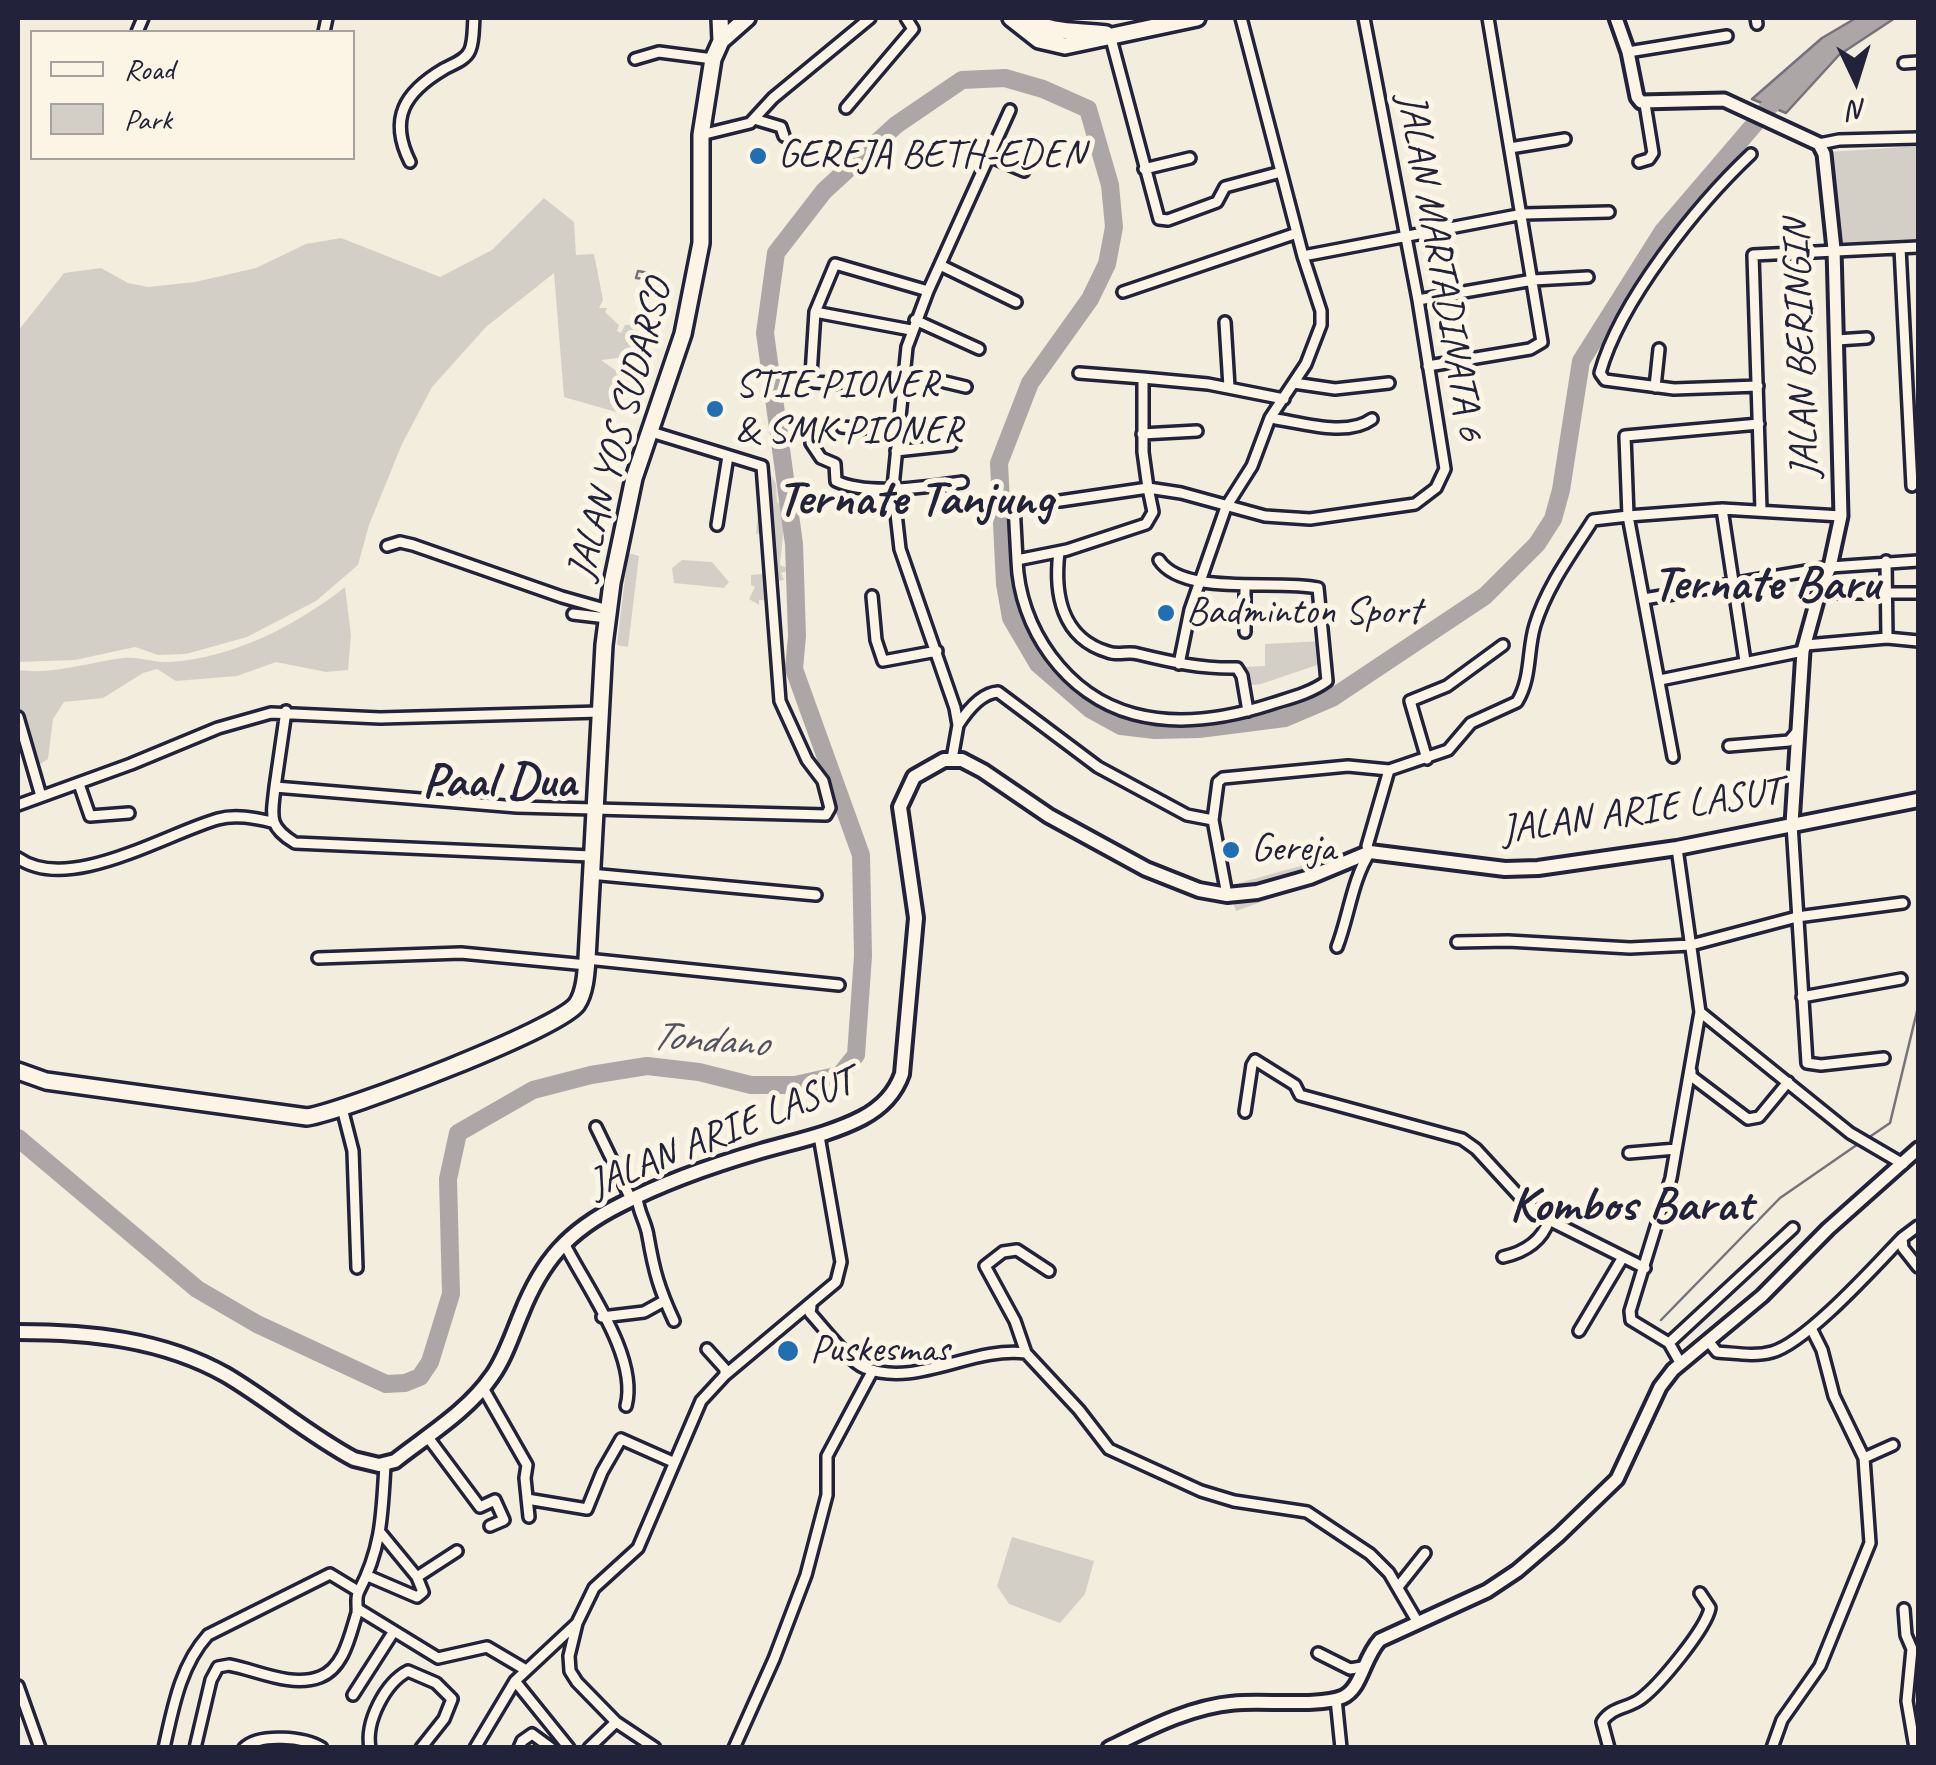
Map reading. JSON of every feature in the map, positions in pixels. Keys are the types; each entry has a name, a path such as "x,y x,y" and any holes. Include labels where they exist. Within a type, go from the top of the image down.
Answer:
{"highway":[{"path":"720,18 721,42"},
{"name":"JALAN YOS SUDARSO","path":"18,1071 46,1082 307,1117 342,1108 552,1023 576,1005 587,962 608,614 634,478 680,345 701,243 701,135 713,60 721,42 748,18"},
{"path":"1011,18 1039,40 1056,46 1197,18"},
{"path":"1027,18 1039,26 1063,31 1110,35"}],"main road":[{"name":"JALAN ARIE LASUT","path":"385,1465 395,1461 482,1388 499,1364 536,1278 564,1243 597,1218 634,1198 709,1168 818,1136 865,1116 891,1095 900,1080 916,918 900,807 914,777 932,764 962,760 1049,816 1146,869 1198,890 1227,896 1310,877 1370,852 1505,869 1538,868 1677,848 1916,800"},
{"path":"18,1332 107,1338 160,1347 224,1374 354,1459 385,1465"}],"street":[{"path":"410,162 399,130 405,104 424,81 465,56 473,38 474,18"},
{"path":"701,135 744,126 754,120 773,98 870,18"},
{"path":"1179,664 1190,610 1226,507 1252,466 1270,418 1318,340 1321,325 1321,311 1240,18"},
{"name":"JALAN MARTADINATA 6","path":"1060,501 1148,488 1265,516 1310,519 1415,504 1436,488 1445,469 1418,300 1364,18"},
{"path":"1428,366 1541,344 1488,18"},
{"path":"1616,18 1637,97 1646,104 1724,100 1819,144 1918,138"},
{"path":"846,108 911,32 911,19"},
{"path":"1110,35 1156,216 1165,221 1198,210 1217,202 1225,187 1281,172"},
{"path":"1628,52 1727,36"},
{"path":"635,58 659,52 713,60"},
{"path":"1904,63 1918,62"},
{"path":"1639,162 1649,160 1652,153 1646,104"},
{"path":"952,760 958,725 956,708 900,549 893,487 901,388 913,325 1010,110"},
{"path":"754,120 781,127 784,136"},
{"path":"1510,148 1566,138"},
{"name":"JALAN BERINGIN","path":"1792,824 1804,648 1830,567 1841,516 1834,250 1826,166 1819,144"},
{"path":"1752,154 1711,196 1652,273 1626,312 1600,373 1603,379 1655,387 1758,386"},
{"path":"991,157 1024,171"},
{"path":"1144,169 1190,158"},
{"path":"1303,256 1522,214 1609,212"},
{"path":"1123,292 1297,232"},
{"path":"1761,510 1752,256 1918,247"},
{"path":"1900,248 1912,486"},
{"path":"901,388 814,382 811,375 815,312 833,266 838,264 928,290"},
{"path":"940,264 1016,302"},
{"path":"1418,300 1533,280 1588,277"},
{"path":"815,312 913,325 979,349"},
{"path":"1225,322 1229,387"},
{"path":"1838,340 1868,338"},
{"path":"1655,387 1659,349"},
{"path":"903,372 966,387"},
{"path":"1079,373 1229,387 1284,399"},
{"path":"1016,560 1059,552 1146,524 1154,512 1142,434 1142,378"},
{"path":"1294,383 1334,389 1390,383"},
{"path":"1270,418 1340,428 1372,420"},
{"path":"1673,757 1628,516 1625,436 1759,424"},
{"path":"842,427 898,432"},
{"path":"274,787 420,801 818,815 830,812 823,781 807,760 780,696 763,468 648,431"},
{"path":"1142,434 1197,431"},
{"path":"811,443 821,458 835,464 838,483 893,487 962,482"},
{"path":"896,451 951,446"},
{"path":"717,526 728,456"},
{"path":"1014,505 1016,560 1026,617 1058,666 1093,694 1134,714 1168,719 1220,718 1324,684 1328,678 1318,588 1201,582 1168,571 1158,560"},
{"path":"1227,896 1213,820 1218,782 1229,776 1348,766 1389,770 1448,750 1480,717 1518,702 1526,688 1534,626 1558,570 1573,554 1593,520 1722,509 1841,516"},
{"path":"1722,509 1745,661"},
{"path":"387,546 412,544 608,614"},
{"path":"1059,552 1057,596 1062,612 1082,638 1111,654 1137,653 1179,664 1239,669 1248,711"},
{"path":"1644,599 1830,567 1918,561"},
{"path":"1886,562 1886,638"},
{"path":"1245,586 1245,632"},
{"path":"1819,593 1918,593"},
{"path":"872,596 876,640 883,661 937,651"},
{"path":"573,614 608,614"},
{"path":"1660,680 1804,648 1886,638 1918,641"},
{"path":"1427,758 1410,701 1446,686 1503,644"},
{"path":"958,725 968,710 994,691 1098,766 1187,815 1213,820"},
{"path":"18,805 234,722 286,711 380,718 600,712"},
{"path":"272,822 286,711"},
{"path":"18,717 41,796"},
{"path":"1729,746 1789,741 1796,733"},
{"path":"1337,947 1360,870 1370,852 1367,846 1389,770"},
{"path":"79,784 90,816 129,813"},
{"path":"18,858 30,866 78,866 125,855 218,819 235,817 272,822 285,837 306,845 591,856"},
{"path":"1792,824 1805,1058 1809,1064 1884,1058"},
{"path":"1677,848 1700,1012 1676,1149 1645,1268 1630,1306 1630,1320 1668,1343 1681,1364"},
{"path":"590,874 816,895"},
{"path":"1457,942 1630,948 1691,945 1796,917 1904,903"},
{"path":"318,958 461,954 839,985"},
{"path":"1802,997 1901,979"},
{"path":"1700,1012 1868,1146 1903,1164"},
{"path":"1245,1112 1255,1060 1295,1085 1300,1094 1462,1140 1549,1220 1645,1268"},
{"path":"1690,1064 1692,1076 1748,1119 1759,1117 1788,1082"},
{"path":"342,1108 353,1150 357,1268"},
{"path":"596,1127 648,1232 652,1268 674,1322"},
{"path":"656,1748 616,1722 570,1671 569,1656 577,1623 594,1588 638,1548 695,1410 725,1375 836,1282 841,1270 818,1136"},
{"path":"1629,1153 1676,1149"},
{"path":"1109,1748 1162,1722 1228,1703 1336,1700 1354,1689 1368,1652 1380,1640 1486,1592 1518,1571 1618,1479 1660,1387 1681,1364 1762,1296 1828,1229 1918,1149"},
{"path":"1504,1257 1536,1242 1549,1220"},
{"path":"1709,1342 1716,1352 1758,1354 1775,1352 1798,1341 1918,1226"},
{"path":"1668,1343 1793,1228"},
{"path":"1902,1238 1903,1248 1918,1267"},
{"path":"564,1243 623,1353 628,1384 626,1406"},
{"path":"1049,1271 1016,1250 1003,1252 985,1266 1015,1321 1026,1353 1109,1449 1200,1492 1307,1512 1370,1554 1389,1572 1418,1621"},
{"path":"1580,1331 1623,1256"},
{"path":"602,1317 644,1312 664,1301"},
{"path":"811,1306 810,1313 846,1352 863,1368 882,1376 959,1362 980,1354 1026,1353"},
{"path":"1772,1748 1782,1720 1820,1666 1869,1548 1864,1458 1834,1396 1822,1350 1811,1328"},
{"path":"707,1348 725,1375"},
{"path":"734,1748 806,1575 824,1507 827,1456 873,1370"},
{"path":"482,1388 527,1465 529,1518"},
{"path":"426,1436 480,1507 495,1500 504,1520 490,1526"},
{"path":"527,1499 587,1509 621,1439 673,1462"},
{"path":"1864,1458 1893,1446"},
{"path":"195,1748 211,1680 218,1667 229,1665 300,1680 325,1676 340,1659 380,1532 385,1465"},
{"path":"368,1576 419,1597 423,1592 416,1577 380,1532"},
{"path":"416,1577 457,1551"},
{"path":"1398,1587 1425,1554"},
{"path":"164,1748 175,1700 195,1650 208,1636 330,1574 358,1592"},
{"path":"1609,1748 1602,1722 1609,1711 1641,1699 1708,1618 1710,1608 1700,1592"},
{"path":"358,1609 438,1658 486,1647 526,1670"},
{"path":"1904,1609 1906,1636 1912,1649 1908,1659 1907,1701 1915,1748"},
{"path":"475,1748 515,1680 577,1623"},
{"path":"352,1695 394,1631"},
{"path":"554,1644 569,1656"},
{"path":"1318,1652 1350,1669 1362,1668"},
{"path":"370,1748 368,1733 375,1710 408,1671 436,1684 452,1699 444,1719 421,1748"},
{"path":"515,1680 569,1748"},
{"path":"18,1686 40,1748"},
{"path":"1336,1700 1341,1748"},
{"path":"589,1748 616,1722"},
{"path":"519,1748 532,1734 551,1748"},
{"path":"244,1748 255,1740 310,1742 322,1748"}],"green space":[{"path":"1918,146 1918,241 1836,246 1828,152"},
{"path":"544,198 574,222 576,255 594,254 603,300 599,308 607,308 605,312 619,325 617,331 621,333 625,325 652,323 655,328 642,337 643,345 638,348 638,356 649,362 641,377 625,357 601,360 639,387 627,393 616,412 564,397 554,273 486,327 432,387 402,444 369,525 358,565 316,601 247,637 186,654 158,655 135,647 75,660 18,662 18,331 64,273 101,268 128,283 148,287 195,282 256,268 306,244 341,238 440,277 492,250"},
{"path":"763,469 769,471 776,484 777,502 784,506 780,565 787,571 781,573 784,580 769,583 771,601 759,600 759,605 749,599 755,587 751,585 751,575 762,574 766,567 768,533 756,534 758,513 765,509"},
{"path":"628,553 639,556 628,647 617,645"},
{"path":"682,560 712,562 729,582 724,588 674,583 672,568"},
{"path":"345,587 351,635 348,670 326,672 276,662 237,676 176,681 157,669 143,673 103,698 64,702 53,719 48,759 34,768 18,711 18,670 58,669 130,658 170,662 217,654 284,627"},
{"path":"1324,641 1326,662 1244,686 1242,667 1265,666 1265,644"},
{"path":"1362,849 1357,868 1236,911 1228,886"},
{"path":"1012,1537 1094,1561 1085,1594 1060,1623 1009,1604 997,1586"}],"shaded area":[{"path":"1856,18 1895,18 1839,55 1786,113 1752,99 1822,38"}],"waterway":[{"name":"Tondano","path":"18,1138 197,1289 257,1324 386,1384 405,1383 420,1377 430,1362 451,1294 448,1179 458,1133 533,1090 647,1066 699,1072 751,1085 795,1085 840,1075 856,1055 863,956 861,855 794,669 794,544 765,333 776,253 824,191 896,125 962,80 1005,78 1088,109 1110,185 1114,227 1107,264 1090,299 1030,383 999,463 1005,584 1011,618 1038,664 1090,709 1121,726 1155,730 1199,729 1285,718 1332,698 1485,596 1537,544 1553,519 1561,490 1581,361 1663,231 1782,92"},
{"path":"638,271 649,273 646,279 636,278 638,271"},
{"path":"1868,1138 1890,1123 1918,1007"},
{"path":"1661,1320 1780,1198 1861,1142"}],"place":[{"name":"GEREJA BETH-EDEN","path":"758,156"},
{"name":"STIE PIONER & SMK PIONER","path":"715,409"},
{"name":"Badminton Sport","path":"1166,613"},
{"name":"Gereja","path":"1231,850"},
{"name":"Puskesmas","path":"788,1351"}],"district":[{"name":"Ternate Tanjung","path":"915,501"},
{"name":"Ternate Baru","path":"1766,586"},
{"name":"Paal Dua","path":"499,783"},
{"name":"Kombos Barat","path":"1631,1207"}]}
